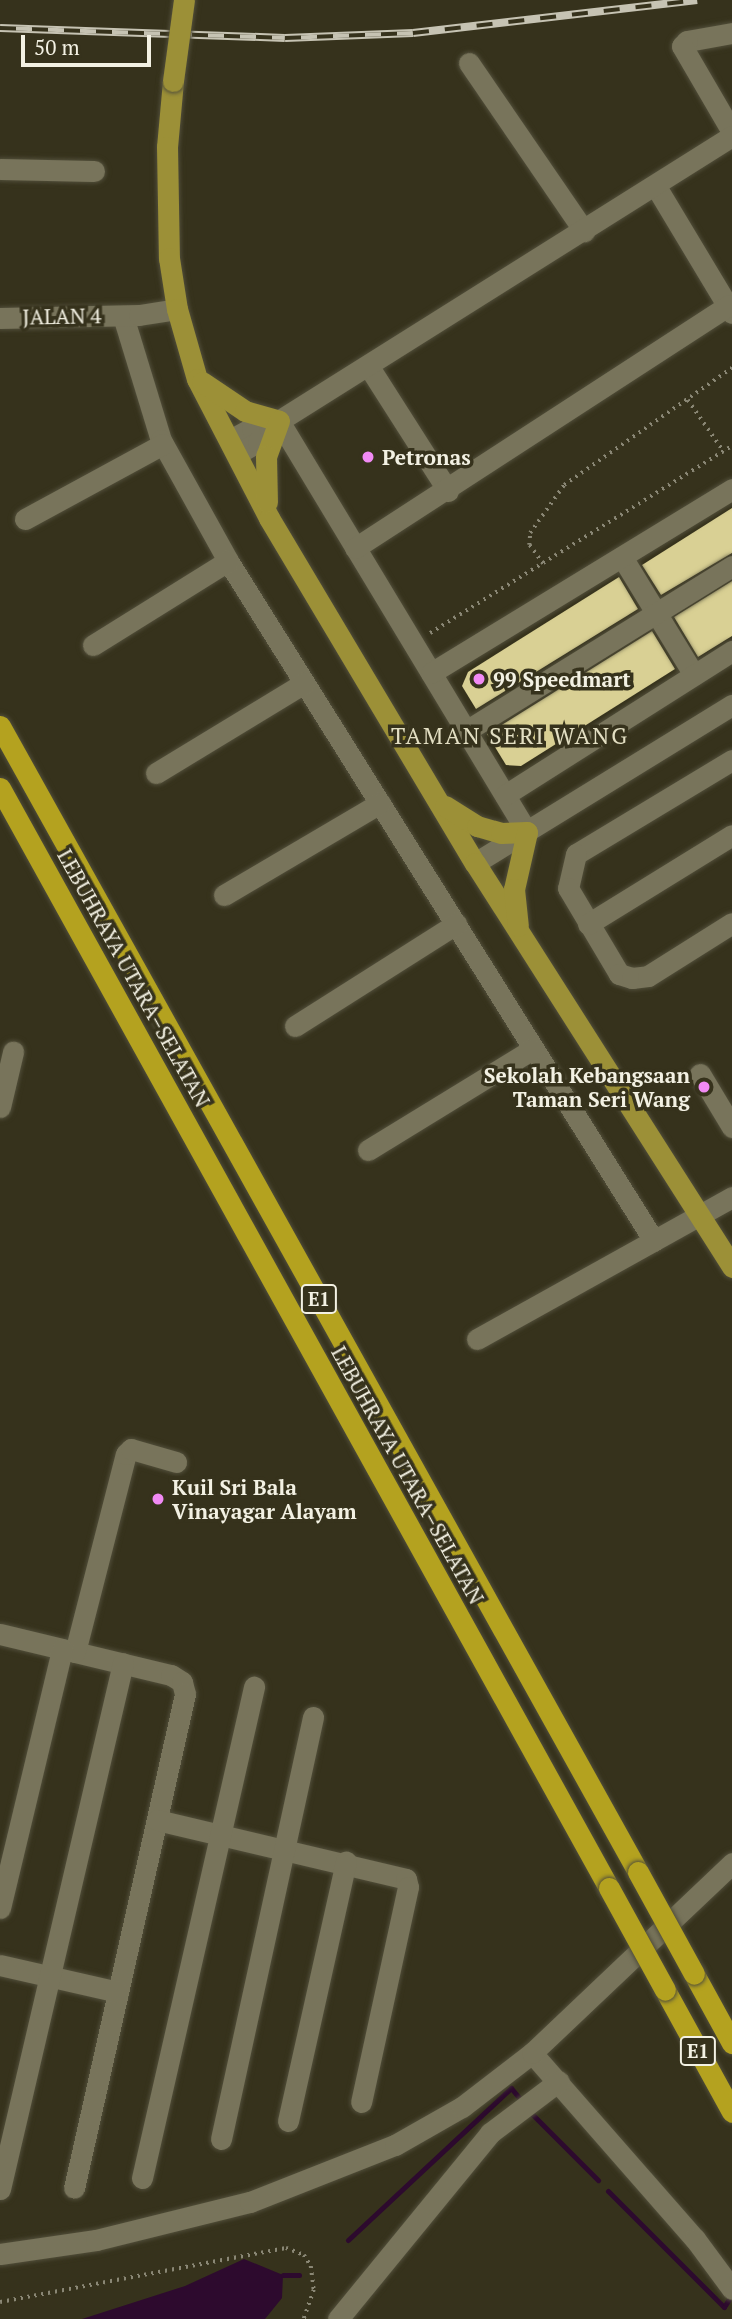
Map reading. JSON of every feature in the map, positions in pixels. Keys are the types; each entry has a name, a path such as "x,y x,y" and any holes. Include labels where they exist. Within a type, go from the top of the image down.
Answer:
{"highway":[{"name":"LEBUHRAYA UTARA–SELATAN","path":"0,726 732,2043"},
{"name":"LEBUHRAYA UTARA–SELATAN","path":"0,788 732,2112"}],"main road":[{"path":"184,0 173,82 166,206 177,309 197,379 269,518 475,863 732,1267"},
{"path":"197,379 245,411 274,424 264,477 269,518"},
{"path":"438,801 477,827 501,833 527,832 514,888 518,928"}],"street":[{"path":"233,447 252,428 274,424 369,367 584,232 732,134 682,46 687,41 732,33"},
{"path":"469,63 584,232"},
{"path":"0,169 94,171"},
{"path":"355,548 730,309 655,185"},
{"name":"JALAN 4","path":"0,318 124,316 177,309"},
{"path":"124,316 163,444 228,561 654,1241"},
{"path":"369,367 448,491"},
{"path":"274,424 355,548 527,832"},
{"path":"25,519 163,444"},
{"path":"431,674 732,489"},
{"path":"622,557 694,676"},
{"path":"93,645 228,561"},
{"path":"466,731 732,566"},
{"path":"505,795 732,651"},
{"path":"156,774 304,683"},
{"path":"475,863 732,705"},
{"path":"732,760 576,854 568,888 619,974 632,978 648,976 732,923"},
{"path":"224,895 380,803"},
{"path":"588,924 732,835"},
{"path":"295,1026 456,924"},
{"path":"368,1150 533,1049"},
{"path":"0,1107 13,1052"},
{"path":"700,1074 732,1127"},
{"path":"477,1339 732,1196"},
{"path":"0,1908 69,1650 126,1454 131,1449 176,1462"},
{"path":"0,1634 171,1675 181,1682 185,1694 74,2188"},
{"path":"0,2189 123,1663"},
{"path":"142,2178 254,1687"},
{"path":"220,2140 313,1717"},
{"path":"157,1820 399,1873 408,1887 361,2102"},
{"path":"288,2121 346,1861"},
{"path":"0,2254 96,2240 250,2202 395,2145 462,2107 532,2053 732,1863"},
{"path":"0,1965 118,1992"},
{"path":"532,2053 732,2289"},
{"path":"338,2319 490,2133 558,2081"}],"path":[{"path":"543,564 530,545 530,533 564,485 732,368"},
{"path":"688,400 724,452"},
{"path":"413,643 732,446"},
{"path":"0,2302 286,2248 304,2255 311,2266 314,2290 304,2319"}],"shaded area":[{"path":"244,2259 283,2275 282,2298 265,2319 82,2319 185,2286"}],"building":[{"path":"732,508 732,553 661,595 642,565"},
{"path":"619,577 638,609 476,709 462,686 468,672"},
{"path":"732,581 732,636 698,657 674,617"},
{"path":"652,631 675,669 521,766 506,765 487,734"}],"waterway":[{"path":"348,2240 511,2088 522,2101"},
{"path":"531,2113 598,2180"},
{"path":"608,2191 724,2307 729,2299"},
{"path":"283,2275 299,2275"}],"railway":[{"path":"0,28 285,38 413,33 697,0"}],"place":[{"name":"Petronas","path":"368,457"},
{"name":"99 Speedmart","path":"479,679"},
{"name":"Sekolah Kebangsaan Taman Seri Wang","path":"704,1087"},
{"name":"Kuil Sri Bala Vinayagar Alayam","path":"158,1499"}],"district":[{"name":"TAMAN SERI WANG","path":"510,736"}]}
